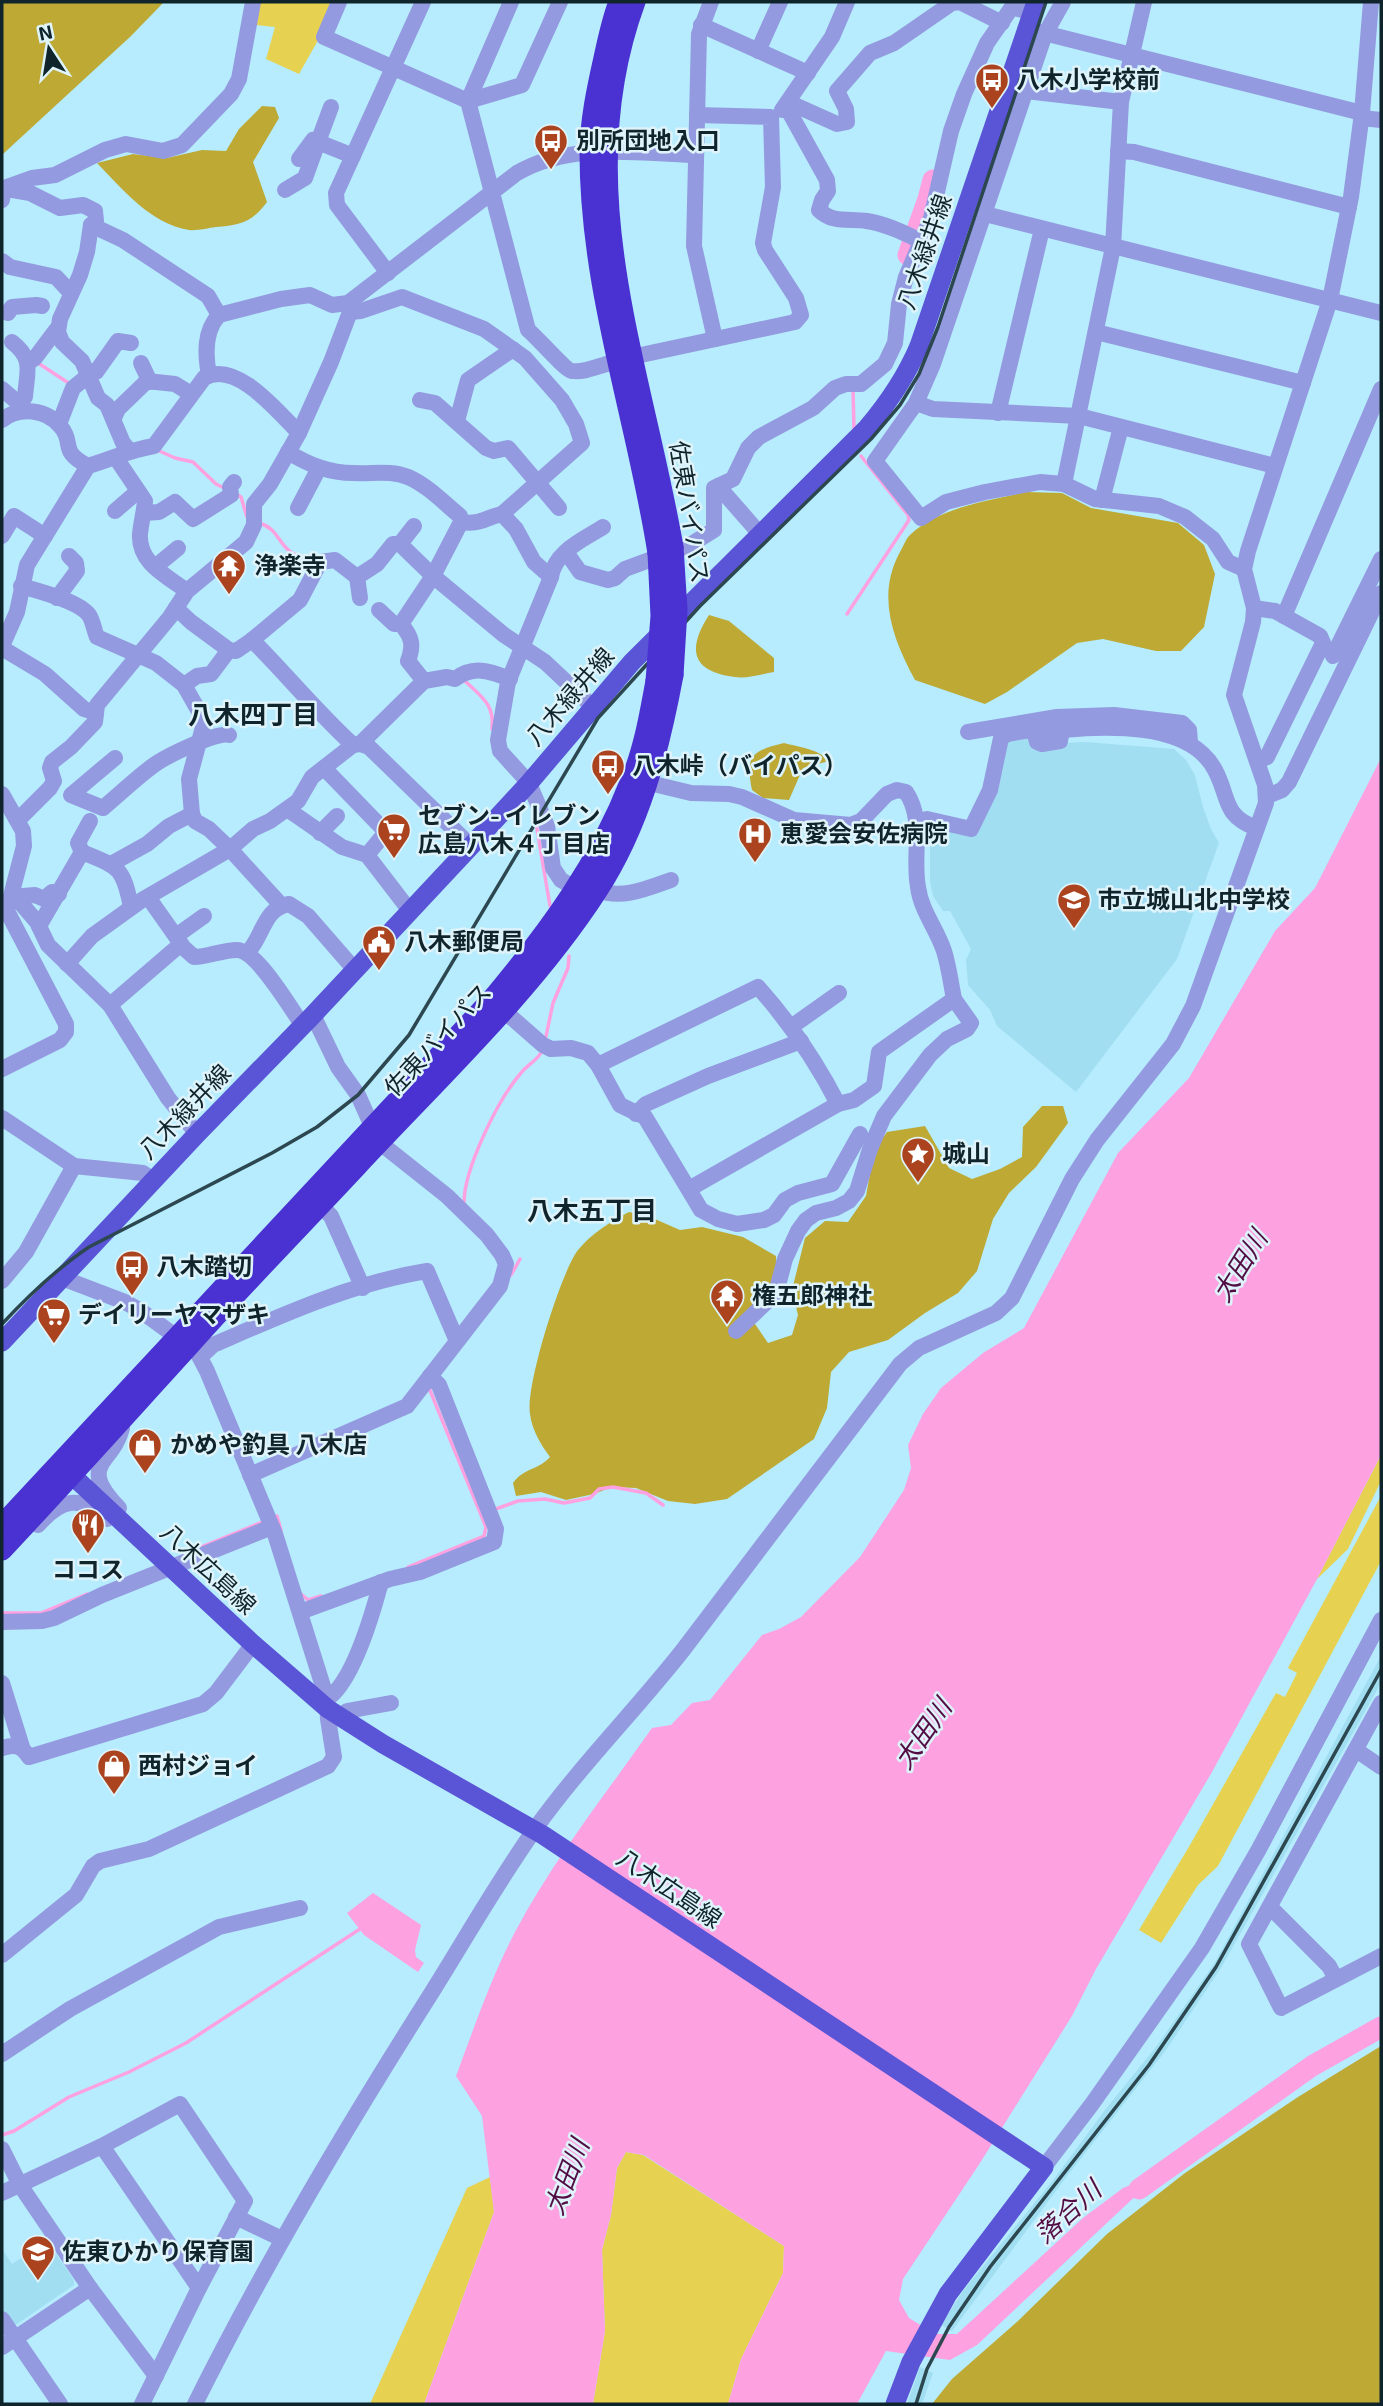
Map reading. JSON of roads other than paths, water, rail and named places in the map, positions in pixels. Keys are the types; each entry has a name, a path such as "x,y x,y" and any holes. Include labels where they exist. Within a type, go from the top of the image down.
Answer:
{"highway":[{"name":"佐東バイパス","path":"2,1550 66,1469 188,1346 320,1205 376,1134 503,1010 568,932 611,829 640,781 647,729 664,678 661,615 665,550 649,496 600,282 596,92 619,2"},
{"name":"佐東バイパス","path":"598,152 628,21 635,2"},
{"name":"佐東バイパス","path":"2,1525 125,1416 376,1134 588,889"}],"main road":[{"name":"八木緑井線","path":"2,1342 530,783 632,662 887,405 906,376 931,312 1035,19"},
{"name":"八木広島線","path":"66,1469 253,1644 332,1708 383,1744 552,1841 1036,2162"},
{"path":"895,2404 911,2362 931,2322 1036,2162"}],"street":[{"path":"3,194 32,178 55,175 105,150 126,144 163,151 182,145 231,94 239,79 253,2"},
{"path":"340,2 324,37 468,101 522,85 560,2"},
{"path":"388,273 337,205 336,193 423,2"},
{"path":"511,2 468,101 528,330 566,370 575,372 610,363"},
{"path":"711,2 701,26 694,246 715,339"},
{"path":"758,51 780,2"},
{"path":"697,115 771,117 787,104 832,37 847,2"},
{"path":"787,104 837,124 847,122 846,109 837,90 870,53 894,43 952,3 960,2 1002,23"},
{"path":"1035,19 1063,2"},
{"path":"1064,484 1113,247 1121,102 1144,2"},
{"path":"195,2404 233,2326 282,2239 382,2070 534,1830 620,1722 663,1676 900,1364 919,1348 996,1313 1012,1298 1072,1179 1097,1140 1173,1044 1194,1006 1267,796 1234,695 1253,622 1254,608 1244,569 1330,300 1349,207 1376,37 1371,2"},
{"path":"566,552 580,572 608,580 615,578 625,569 690,545 714,530 714,488 733,479 748,448 759,438 813,408 835,388 846,384 861,384 885,364 895,343 899,304 916,239 931,218 951,131 964,94 987,43 1012,8 1133,56 1381,120"},
{"path":"1035,19 1026,91 933,364 916,403 875,461 921,518 946,502 985,492 1040,482 1064,484 1095,499 1159,506 1185,517 1213,540 1228,562 1244,569"},
{"path":"701,26 808,72"},
{"path":"1026,91 1121,102"},
{"path":"787,104 827,180 828,191 820,210 825,215 844,221 865,220 916,239"},
{"path":"285,190 305,178 331,107"},
{"path":"641,355 795,322 801,315 796,298 763,243 773,187 771,117"},
{"path":"299,159 313,140 353,156"},
{"path":"1118,151 1134,152 1349,207"},
{"path":"18,820 54,781 50,768 52,762 95,722 97,705 187,591 246,542 254,525 254,503 270,484 299,433 331,362 349,308 388,273 516,173 535,162 555,156 598,152 696,155"},
{"path":"3,194 30,193 60,208 83,205 94,211 96,221 90,225"},
{"path":"985,214 1381,313"},
{"path":"2,420 22,407 32,360 59,325 80,275 88,252 90,225"},
{"path":"90,225 123,240 208,296 219,315"},
{"path":"998,413 1042,229"},
{"path":"2,261 10,267 56,277 71,293"},
{"path":"209,375 206,360 207,338 212,323 219,315 281,299 310,295 332,305 360,311 402,297 484,329 525,358 562,400 576,424 582,443 502,514 474,524 461,522"},
{"path":"8,313 12,307 36,305 59,325 62,342 82,361 98,398 107,405 114,418 123,443 122,454 145,501 140,535 141,551 147,561 187,591"},
{"path":"1096,332 1303,383"},
{"path":"59,424 73,388 96,372 118,341 131,343"},
{"path":"12,342 32,360"},
{"path":"457,421 468,380 513,349"},
{"path":"141,363 150,382"},
{"path":"96,713 84,709 45,674 2,647 7,620 17,611 27,565 88,466 154,446 191,394 209,375 221,374 243,382 258,392 299,433"},
{"path":"114,418 118,409 147,382 175,384 191,394"},
{"path":"2,389 22,407 43,414 59,424 64,429 68,451 75,459 88,466"},
{"path":"1284,616 1381,389"},
{"path":"420,400 435,403 486,448 508,448 559,508"},
{"path":"916,403 933,410 1079,416 1275,466"},
{"path":"1102,500 1121,427"},
{"path":"288,452 319,468 406,476 422,485 460,516 461,522 433,576 401,624"},
{"path":"298,508 319,468"},
{"path":"718,486 760,534"},
{"path":"144,513 159,512 174,502 192,519 232,488 253,511"},
{"path":"115,511 138,491"},
{"path":"502,514 516,529 534,562 551,577"},
{"path":"4,526 14,516 45,536"},
{"path":"400,544 414,526"},
{"path":"603,527 566,552 552,568 551,577 510,678 498,740 500,751 530,783 547,826 553,868 561,880 588,889 618,894 638,891 671,880"},
{"path":"357,577 377,564 393,544 400,544 433,576 503,635 545,662 593,707"},
{"path":"155,567 178,548"},
{"path":"57,598 77,571 76,563 69,556"},
{"path":"1333,656 1381,559"},
{"path":"176,608 229,650 236,651 300,600 320,562 335,560 357,577 360,598"},
{"path":"21,586 84,610 90,616 97,637 156,663 184,685 201,715 203,727 189,779 195,821 209,829 230,849 281,905"},
{"path":"1267,796 1282,790 1289,782 1381,593"},
{"path":"1254,608 1275,611 1320,636 1323,643 1260,769"},
{"path":"379,610 394,624 401,624 411,635 413,649 408,661 424,681"},
{"path":"252,640 356,745 369,747 471,846"},
{"path":"184,685 197,676 211,674 229,650"},
{"path":"67,964 92,936 131,907 230,849 253,829 270,821 298,801 312,777 356,745 379,713 424,681 455,679 474,670 510,678"},
{"path":"968,732 1057,718 1114,715 1182,723 1189,730 1190,742"},
{"path":"916,821 927,819 971,829 990,790 1001,738 1007,734 1030,730 1035,734 1037,742 1042,744 1060,741 1054,731 1088,728 1139,730 1174,736 1190,742 1204,754 1215,770 1231,811 1240,822 1256,828"},
{"path":"51,785 103,808 157,763 200,741 224,733 229,735"},
{"path":"71,795 115,758"},
{"path":"324,768 386,832 367,856"},
{"path":"640,781 691,793 742,797 794,820 851,825 861,821 887,794 897,790 906,792 914,804 917,885 929,921 944,950 954,999 971,1023 967,1029 947,1039 930,1055 884,1116 870,1149 857,1192 849,1201 836,1208 816,1213 806,1220 797,1231 785,1259 776,1293 736,1331"},
{"path":"2,794 23,831 24,846 7,911 66,1024 66,1032 60,1040 2,1069"},
{"path":"287,808 342,847 367,856 410,911"},
{"path":"111,864 192,814"},
{"path":"320,833 337,816"},
{"path":"90,821 78,843 82,852 111,864 126,880 131,907"},
{"path":"39,926 82,852"},
{"path":"11,897 35,895 44,900 52,892 59,894"},
{"path":"11,897 19,901 39,926 48,945 110,1005 168,1098 197,1134"},
{"path":"148,897 178,940 194,957 238,949 247,953 308,1021 358,1095 376,1134 447,1196 486,1235 506,1264 500,1286 407,1406 250,1475"},
{"path":"247,953 256,944 262,924 281,905 289,904 308,916 355,970"},
{"path":"110,1005 204,916"},
{"path":"598,1065 758,987 820,1068 838,1104"},
{"path":"791,1027 839,993"},
{"path":"689,1189 838,1104 854,1100 874,1086 879,1052 954,999"},
{"path":"503,1010 551,1049 571,1048 588,1052 620,1105 645,1118 701,1210 718,1219 737,1224 765,1220 774,1215 785,1200 792,1196 832,1184 860,1135"},
{"path":"636,1114 646,1104 708,1076 801,1041"},
{"path":"2,1118 74,1166 144,1173 153,1180"},
{"path":"2,1281 26,1252 74,1166"},
{"path":"320,1205 331,1216 363,1288"},
{"path":"188,1346 213,1345 313,1302 403,1275 427,1272 457,1341"},
{"path":"2,1955 76,1895 93,1866 100,1861 149,1849 328,1766 334,1757 332,1708 272,1527 207,1371 188,1346 125,1302 62,1278"},
{"path":"300,1612 381,1582 420,1573 494,1542 496,1529 439,1385 430,1376"},
{"path":"125,1416 120,1435 104,1457 99,1472 107,1495 124,1513 131,1531"},
{"path":"2,1550 27,1537 55,1509 74,1502 95,1508 112,1523 131,1531"},
{"path":"2,1622 54,1618 170,1567 272,1527"},
{"path":"332,1708 373,1614 381,1582"},
{"path":"1036,2162 1092,2104 1202,1948 1259,1849 1381,1620"},
{"path":"2,1683 22,1747 29,1757 203,1704 216,1693 253,1644"},
{"path":"332,1708 347,1711 391,1703"},
{"path":"1381,1703 1250,1944 1280,2008 1381,1956"},
{"path":"2,1748 13,1744 22,1747"},
{"path":"1356,1750 1381,1767"},
{"path":"1270,1907 1329,1966 1336,1979"},
{"path":"2,2054 70,2009 219,1927 300,1908"},
{"path":"2,2193 16,2179 102,2146 180,2104 245,2202 142,2404"},
{"path":"102,2146 199,2288"},
{"path":"2,2149 16,2179 90,2288 156,2376"},
{"path":"236,2217 282,2239"},
{"path":"8,2342 90,2288"},
{"path":"2,2319 8,2342 60,2404"}],"water":[{"name":"太田川","path":"1381,758 1381,1455 1212,1772 1096,1969 1072,2016 903,2279 899,2300 909,2318 935,2334 957,2334 1083,2218 1123,2188 1160,2173 977,2345 950,2360 886,2351 857,2404 728,2404 741,2359 783,2273 784,2246 644,2155 626,2152 617,2168 611,2215 602,2250 605,2331 593,2404 424,2404 494,2212 482,2116 456,2076 498,1967 530,1905 563,1853 652,1728 671,1725 692,1703 710,1700 762,1635 801,1617 860,1557 904,1490 911,1468 908,1445 923,1414 941,1388 983,1353 1024,1328 1118,1153 1189,1078 1275,931 1315,888"},
{"path":"373,1893 421,1925 415,1950 416,1957 424,1963 418,1972 364,1935 347,1913"}],"waterway":[{"path":"908,255 933,180"},
{"path":"38,363 70,384"},
{"path":"853,389 854,429"},
{"path":"155,449 193,462 216,484 226,489"},
{"path":"847,614 909,520 908,515 861,456"},
{"path":"236,494 241,497 247,517"},
{"path":"259,523 273,531 293,554 316,560"},
{"path":"463,679 489,706 492,729"},
{"path":"535,817 550,906"},
{"path":"545,1041 553,1003 568,968 569,956"},
{"path":"464,1203 476,1154 493,1117 512,1085 543,1049"},
{"path":"511,1275 520,1259"},
{"path":"408,1567 484,1536 486,1527 430,1386"},
{"path":"493,1510 518,1501 545,1499 564,1503 590,1498 599,1489 613,1487 646,1493 663,1505"},
{"path":"272,1518 277,1516 281,1530"},
{"path":"201,1547 265,1521"},
{"path":"2,1613 41,1613 87,1594"},
{"path":"301,1594 308,1600 321,1596"},
{"path":"2,2135 14,2131 69,2097 129,2072 186,2043 363,1927"},
{"name":"落合川","path":"1139,2189 1312,2066 1381,2027"}],"railway":[{"path":"2,1324 43,1283 89,1247 317,1127 358,1095 409,1035 598,718 700,606 871,439 900,405 919,374 938,327 1046,2"},
{"path":"916,2404 927,2369 949,2327 990,2267 1149,2065 1216,1967 1381,1670"}],"place":[{"name":"八木小学校前","path":"992,110"},
{"name":"別所団地入口","path":"551,171"},
{"name":"浄楽寺","path":"229,596"},
{"name":"八木峠（バイパス）","path":"608,796"},
{"name":"セブン‐イレブン 広島八木４丁目店","path":"394,860"},
{"name":"恵愛会安佐病院","path":"755,864"},
{"name":"市立城山北中学校","path":"1074,930"},
{"name":"八木郵便局","path":"379,972"},
{"name":"城山","path":"918,1184"},
{"name":"八木踏切","path":"132,1297"},
{"name":"権五郎神社","path":"727,1326"},
{"name":"デイリーヤマザキ","path":"54,1345"},
{"name":"かめや釣具 八木店","path":"145,1475"},
{"name":"ココス","path":"88,1555"},
{"name":"西村ジョイ","path":"114,1796"},
{"name":"佐東ひかり保育園","path":"38,2282"}],"district":[{"name":"八木四丁目","path":"253,715"},
{"name":"八木五丁目","path":"592,1211"}]}
